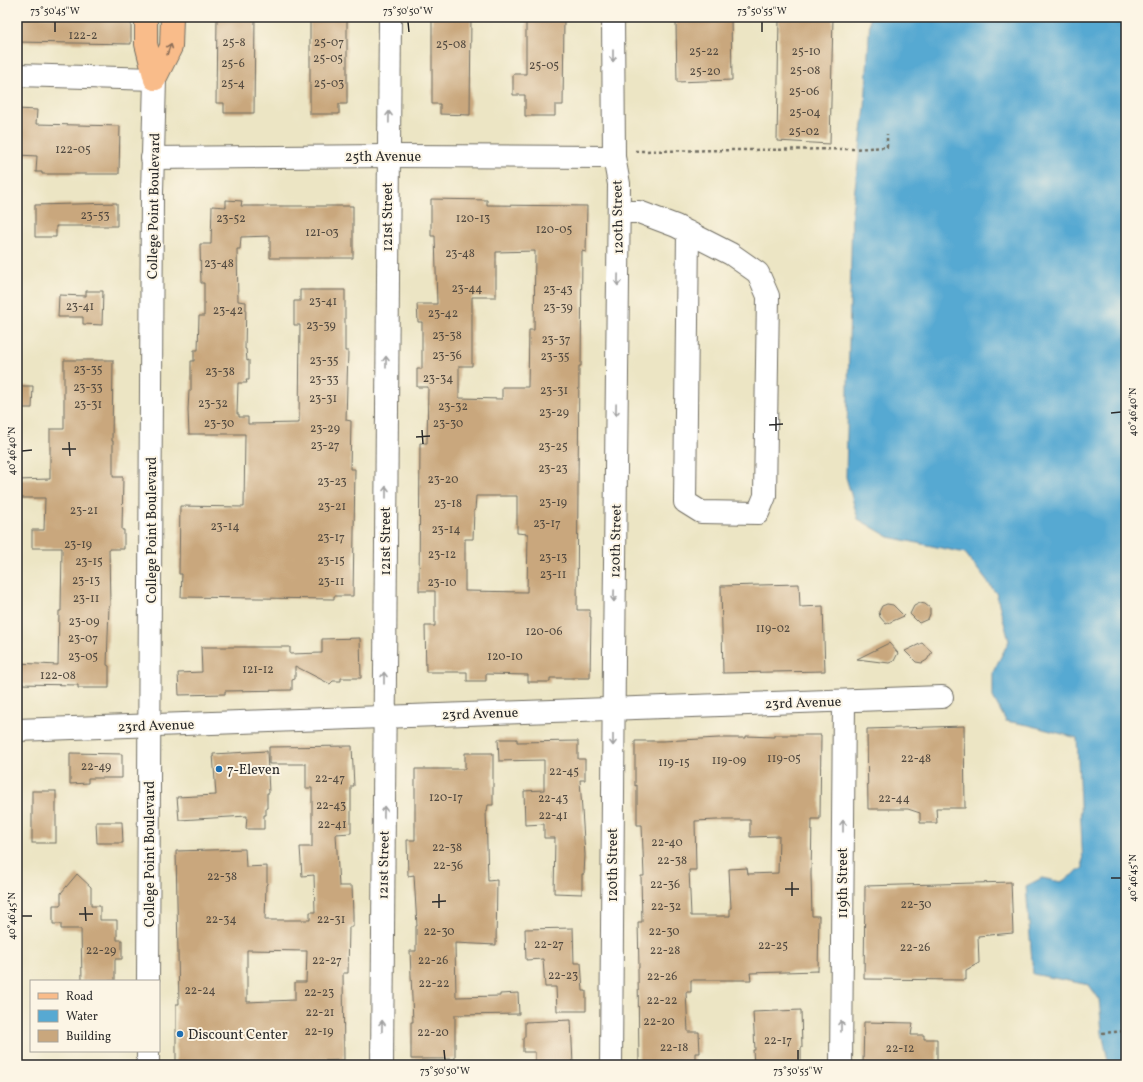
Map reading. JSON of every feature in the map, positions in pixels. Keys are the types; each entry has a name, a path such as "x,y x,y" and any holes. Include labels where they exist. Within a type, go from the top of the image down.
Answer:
{"main road":[{"name":"College Point Boulevard","path":"146,17 146,44 155,79"},
{"name":"College Point Boulevard","path":"155,79 171,47 172,17"}],"street":[{"name":"121st Street","path":"382,1065 390,17"},
{"name":"120th Street","path":"611,1065 613,709 619,212 619,184 614,154 613,17"},
{"path":"17,75 155,79"},
{"name":"College Point Boulevard","path":"148,980 152,158 155,79"},
{"name":"25th Avenue","path":"152,158 614,154"},
{"path":"619,212 639,212 688,232 731,254 758,273 768,296 765,496 758,513 701,512 685,502 688,232"},
{"name":"23rd Avenue","path":"17,730 942,697"},
{"name":"119th Street","path":"841,1065 844,700"},
{"path":"148,1052 148,1065"}],"path":[{"path":"614,154 887,147 887,134"},
{"path":"1102,1033 1126,1030"}],"water":[{"path":"870,17 1126,17 1126,1065 1109,1065 1102,1033 1099,999 1089,985 1033,974 1026,886 1042,878 1061,882 1083,868 1077,738 1028,725 1006,721 993,697 993,672 1009,641 996,593 965,553 889,537 858,519 846,477 852,212 865,108"}],"building":[{"path":"17,17 131,17 131,44 17,42"},
{"path":"217,17 255,17 254,113 224,113 224,103 216,103"},
{"path":"310,17 347,17 347,104 339,104 339,114 310,114"},
{"path":"432,17 471,17 470,115 440,114 440,104 432,104"},
{"path":"526,17 564,17 563,105 555,105 555,116 525,116 525,95 513,95 513,74 526,74"},
{"path":"678,17 731,17 732,80 677,82 676,22 678,22"},
{"path":"779,17 833,17 830,144 777,141"},
{"path":"17,109 37,110 36,124 120,126 119,174 42,174 42,172 36,172 37,156 17,154"},
{"path":"431,199 487,200 487,205 587,206 586,252 582,251 581,366 579,366 577,610 590,610 590,678 550,678 550,682 528,682 528,675 486,674 486,681 467,681 467,672 426,672 425,626 435,626 435,591 419,591 420,443 427,443 428,387 417,387 417,369 422,369 422,322 418,322 417,304 437,304 435,236 431,236","holes":["535,251 534,330 529,330 528,387 502,387 502,399 459,398 459,366 472,366 472,297 496,297 496,252","476,496 517,496 517,533 528,534 527,592 465,591 465,539 473,539"]},
{"path":"226,200 242,201 241,206 353,206 353,258 270,258 270,236 241,237 240,249 237,249 238,301 246,302 245,349 247,361 249,360 249,380 246,380 247,383 238,383 237,414 239,414 239,417 248,417 248,424 299,423 300,325 294,325 294,301 300,301 300,290 345,290 345,351 348,351 346,420 351,421 350,469 355,469 353,596 334,596 334,599 181,597 182,574 179,574 180,506 244,507 245,434 189,434 188,410 189,391 191,391 191,361 194,361 194,350 198,350 199,316 204,316 204,283 201,283 200,244 211,244 212,206 226,207"},
{"path":"117,203 117,226 56,226 56,237 35,237 35,205"},
{"path":"86,291 103,291 102,325 83,324 83,317 58,317 59,295 86,296"},
{"path":"64,360 113,360 113,477 123,477 122,530 124,530 124,549 109,549 110,606 107,665 109,666 109,688 78,688 78,685 17,684 17,663 58,665 62,548 32,548 32,530 44,530 45,498 17,498 17,480 50,479 50,429 64,429"},
{"path":"17,386 33,386 32,408 17,408"},
{"path":"799,584 800,607 823,606 825,671 723,673 721,586"},
{"path":"920,603 925,604 930,608 930,614 928,619 919,623 910,614 914,606"},
{"path":"887,604 893,605 904,616 886,624 880,617 879,612 882,606"},
{"path":"360,638 361,678 341,678 341,681 333,681 330,684 295,666 295,679 292,680 292,690 225,691 225,694 179,695 178,673 202,672 201,647 290,647 290,654 322,653 322,639"},
{"path":"889,643 898,653 894,661 889,663 857,659"},
{"path":"922,643 932,652 927,660 922,663 916,662 905,651"},
{"path":"964,726 965,808 936,808 937,823 920,823 920,813 908,809 868,809 867,729"},
{"path":"774,735 821,735 820,819 812,819 811,875 812,916 819,916 818,971 750,973 751,980 691,980 691,992 686,992 688,1032 699,1032 700,1053 695,1053 695,1065 639,1065 638,922 642,922 641,876 644,876 642,825 637,825 635,741 746,738 746,736 774,737","holes":["750,820 750,837 779,836 778,873 748,874 747,868 729,869 730,916 691,916 689,870 696,870 695,821"]},
{"path":"498,739 517,739 517,742 578,741 578,759 585,759 585,780 580,780 585,855 584,874 582,874 582,894 554,893 555,838 544,838 544,824 525,825 524,791 544,790 544,760 499,761"},
{"path":"352,746 354,786 351,786 351,833 336,834 339,886 352,886 353,927 349,927 348,973 343,973 344,1060 266,1063 266,1065 176,1065 176,1004 179,1004 176,851 245,849 246,867 267,866 265,920 310,920 310,912 315,912 314,875 302,876 300,847 312,847 312,788 306,788 306,764 269,764 269,747","holes":["247,950 307,951 306,982 295,982 295,1000 247,1002"]},
{"path":"267,751 269,793 267,793 267,808 266,815 264,815 264,829 246,829 247,816 179,820 177,797 216,795 213,754"},
{"path":"70,753 122,754 122,778 88,778 88,783 70,784"},
{"path":"465,753 493,753 493,805 488,805 486,811 488,881 497,880 496,945 455,943 456,997 500,996 500,994 518,993 519,1014 455,1015 455,1059 411,1059 411,1022 413,1022 410,951 416,951 417,926 414,875 408,876 407,840 415,840 415,769 465,769"},
{"path":"32,791 56,791 56,843 32,843"},
{"path":"96,822 122,822 123,843 97,843"},
{"path":"77,874 91,887 91,906 100,906 100,920 117,920 117,940 122,940 122,959 115,959 115,980 82,980 81,929 61,929 61,924 53,924 53,905 61,905 61,893"},
{"path":"1011,882 1013,933 978,936 979,963 966,970 966,980 864,979 865,886"},
{"path":"573,928 574,963 581,963 583,991 586,991 586,1011 557,1011 556,987 545,987 543,959 526,960 525,929"},
{"path":"801,1010 801,1065 754,1065 753,1050 755,1050 753,1012"},
{"path":"571,1020 573,1065 535,1065 535,1052 523,1052 525,1022"},
{"path":"864,1022 913,1023 911,1035 924,1035 924,1039 937,1039 937,1065 863,1065"}],"place":[{"name":"7-Eleven","path":"219,769"},
{"name":"Discount Center","path":"180,1034"}]}
